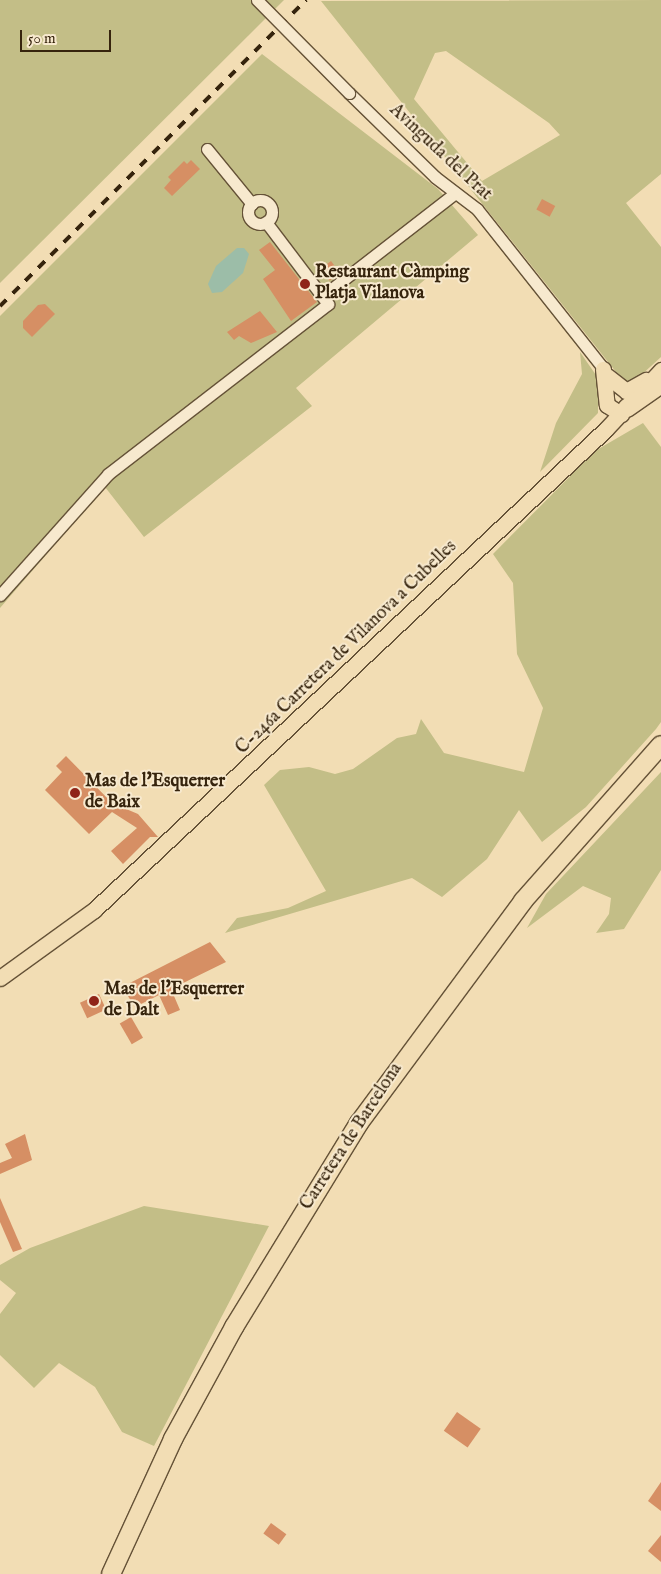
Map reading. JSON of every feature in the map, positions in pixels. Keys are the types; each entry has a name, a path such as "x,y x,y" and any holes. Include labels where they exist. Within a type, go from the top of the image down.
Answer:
{"highway":[{"path":"624,411 661,384"},
{"name":"Carretera de Barcelona","path":"111,1574 173,1438 229,1335 359,1123 523,901 658,746"}],"main road":[{"path":"605,372 620,389 633,390 661,369"},
{"name":"C-246a Carretera de Vilanova a Cubelles","path":"0,978 94,910 598,436 624,411 661,369"},
{"path":"598,436 605,397 605,372"},
{"path":"605,372 624,411"},
{"path":"605,397 611,410 624,411"}],"street":[{"name":"Avinguda del Prat","path":"257,0 349,93 455,193 477,209 605,372"},
{"path":"0,595 108,474 328,304 325,294 266,222 251,219 252,204 207,149"},
{"path":"325,294 455,193"},
{"path":"252,204 268,203 272,214 266,222"}],"shaded area":[{"path":"0,0 284,0 0,283"},
{"path":"661,0 661,174 626,203 661,247 661,357 628,387 321,1","holes":["446,51 549,123 560,135 482,181 414,99 435,53"]},
{"path":"262,54 438,189 478,235 296,388 312,406 144,537 105,487 0,608 0,316"},
{"path":"237,248 244,248 249,254 243,273 222,292 212,293 208,284 216,266"},
{"path":"580,352 598,378 598,413 540,472 556,423 582,374"},
{"path":"643,423 661,447 661,722 656,729 586,807 542,842 519,810 487,859 442,897 412,878 225,933 237,918 288,908 326,891 264,785 280,770 309,767 335,774 353,769 397,738 416,734 421,719 444,753 524,772 543,708 517,654 513,583 493,554 595,451"},
{"path":"661,772 661,870 624,929 596,933 609,914 611,898 583,886 527,928 546,894"},
{"path":"144,1206 269,1226 154,1446 122,1432 95,1387 59,1363 34,1388 0,1355 0,1314 16,1293 0,1280 0,1265 30,1248"}],"building":[{"path":"191,160 200,169 172,196 164,188 171,180 168,177 184,161 187,164"},
{"path":"542,199 555,206 550,217 536,210"},
{"path":"270,242 317,302 291,321 263,279 275,270 259,250"},
{"path":"331,261 340,273 330,281 321,269"},
{"path":"45,304 55,314 32,337 23,328 23,321 38,305"},
{"path":"260,311 277,332 251,343 239,336 234,340 227,332"},
{"name":"Mas de l'Esquerrer de Baix","path":"66,756 112,803 138,814 158,837 150,837 123,864 111,851 137,828 112,812 89,834 45,790 62,772 56,766"},
{"path":"210,942 226,962 171,989 180,1010 168,1015 159,995 135,1007 122,987"},
{"name":"Mas de l'Esquerrer de Dalt","path":"99,994 106,1009 87,1018 80,1003"},
{"path":"131,1017 143,1038 132,1044 120,1024"},
{"path":"25,1134 32,1160 0,1174 0,1163 12,1158 5,1144"},
{"path":"0,1198 22,1249 13,1252 0,1222"},
{"path":"457,1412 481,1429 468,1447 444,1431"},
{"path":"661,1482 661,1511 648,1501"},
{"path":"271,1523 286,1534 279,1545 263,1534"},
{"path":"661,1535 661,1562 648,1551"}],"railway":[{"path":"0,306 306,0"}],"place":[{"name":"Restaurant Càmping Platja Vilanova","path":"305,284"},
{"name":"Mas de l'Esquerrer de Baix","path":"75,793"},
{"name":"Mas de l'Esquerrer de Dalt","path":"94,1001"}]}
